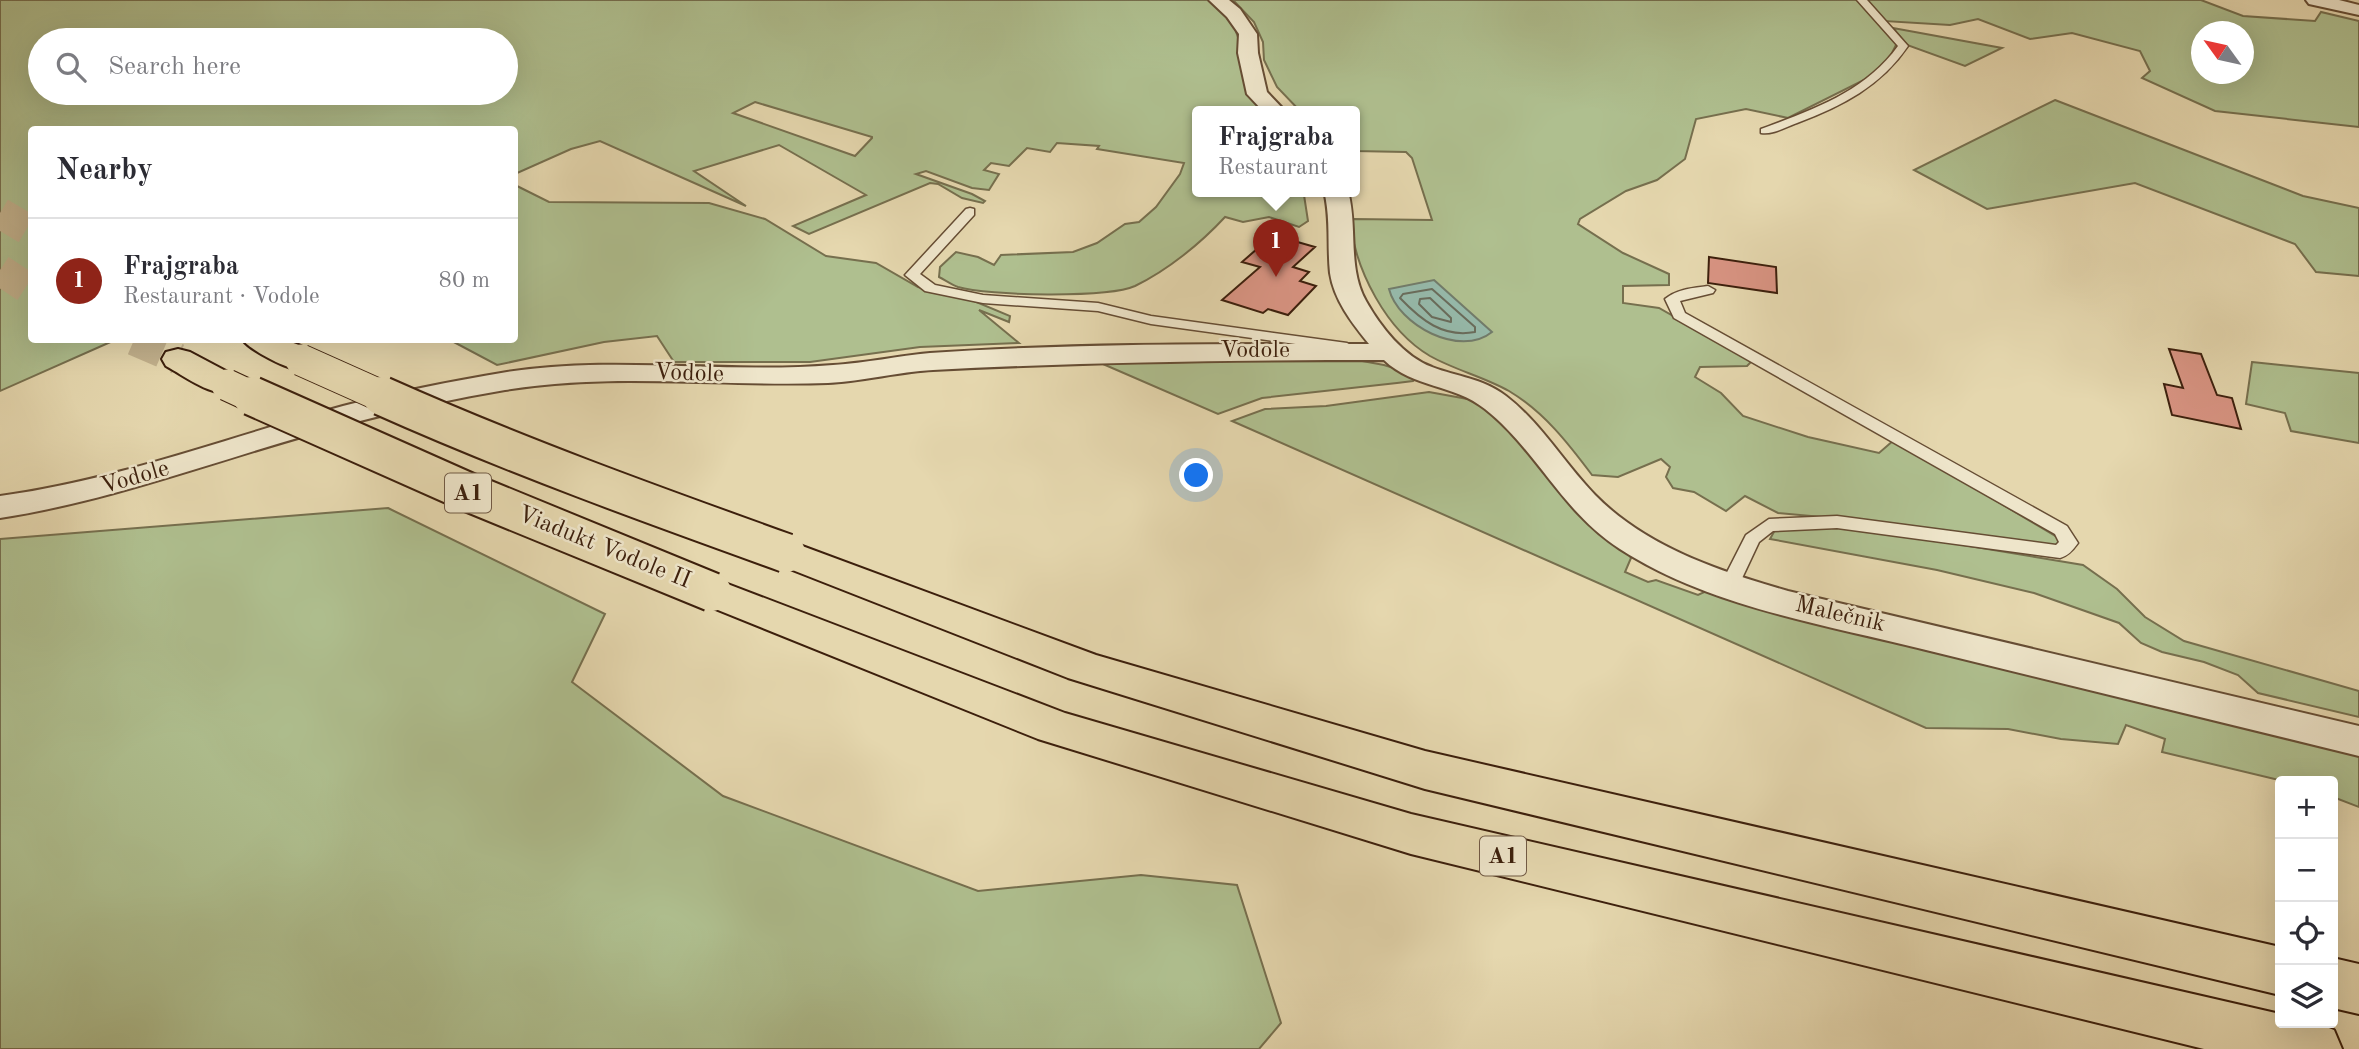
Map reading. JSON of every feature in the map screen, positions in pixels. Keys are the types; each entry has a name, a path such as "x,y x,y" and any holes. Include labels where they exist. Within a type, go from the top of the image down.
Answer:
{"highway":[{"name":"A1","path":"265,343 456,429 1083,667 1425,770 2275,970"},
{"name":"Viadukt Vodole II","path":"178,359 227,385 382,456 536,522 1054,727 1411,834 2314,1049"},
{"path":"2338,984 2359,989"}],"street":[{"path":"1219,0 1234,13 1248,34 1248,54 1257,94 1270,106"},
{"path":"2315,0 2359,10"},
{"path":"1338,197 1342,208 1343,271 1350,298 1393,352"},
{"name":"Vodole","path":"0,507 56,499 107,487 353,413 507,381 575,374 833,374 928,362 1136,352 1393,352"},
{"name":"Malečnik","path":"1393,352 1415,370 1479,390 1539,445 1585,504 1628,540 1678,567 1729,586 1788,603 2359,741"}],"lane":[{"path":"1765,131 1804,117 1875,80 1893,62 1903,46 1897,36 1862,0"},
{"name":"Vodole","path":"970,212 912,275 930,288 983,299 1098,307 1151,320 1228,332 1393,352"},
{"path":"1708,290 1687,293 1672,299 1679,315 2061,530 2069,543 2060,552 1837,522 1769,524 1752,539 1729,586"}],"green space":[{"path":"0,0 1212,0 1231,18 1255,84 1276,106 1192,106 1192,197 1304,197 1308,221 1299,227 1269,217 1243,222 1225,217 1172,264 1147,280 1121,290 1075,294 995,292 956,286 939,277 940,267 956,252 978,257 994,265 1001,255 1073,252 1097,243 1125,224 1139,222 1156,207 1180,174 1184,163 1097,149 1099,146 1057,143 1050,152 1027,148 1009,166 991,163 984,170 999,174 989,190 972,188 926,171 916,174 972,194 985,201 983,203 962,198 938,184 930,183 809,234 793,226 866,195 779,145 694,171 746,206 600,141 571,149 518,173 518,126 28,126 28,343 108,343 0,391","holes":["755,102 872,137 855,156 733,113"]},
{"path":"1233,0 2201,0 2243,16 2315,21 2321,12 2359,21 2359,127 2215,111 2142,78 2150,71 2140,51 2072,33 2030,39 1978,19 1950,25 1885,21 1897,43 1888,61 1868,78 1788,118 1746,109 1696,119 1685,159 1657,180 1626,191 1580,219 1578,224 1623,253 1669,274 1669,285 1623,286 1623,303 1659,308 1752,361 1747,366 1700,367 1695,377 1721,393 1743,416 1808,437 1879,453 1894,440 2062,540 2059,549 1844,519 1778,513 1745,496 1726,511 1694,492 1673,488 1666,477 1670,467 1661,459 1618,477 1592,475 1555,429 1522,399 1430,356 1414,345 1387,315 1366,279 1353,241 1350,222 1354,219 1432,220 1412,158 1406,152 1360,151 1360,106 1295,106 1277,87 1264,60 1263,42 1254,22"},
{"path":"1893,28 2002,48 1965,66 1907,45"},
{"path":"2055,100 2303,196 2359,208 2359,276 2316,272 2295,244 2135,183 1987,209 1914,170"},
{"path":"518,186 549,202 709,203 765,219 826,256 876,263 918,287 974,301 1010,316 1009,322 979,310 1019,343 920,347 810,362 674,362 657,336 604,342 497,365 456,343 518,343"},
{"path":"1335,356 1384,365 1419,376 1413,381 1262,398 1218,414 1096,361"},
{"path":"2252,362 2359,373 2359,443 2291,431 2285,413 2246,404"},
{"path":"1429,392 1473,400 1500,413 1628,552 1631,558 1625,572 1648,582 1656,580 1698,595 1713,588 2359,749 2359,807 2338,799 2338,776 2275,776 2275,779 2162,752 2165,739 2126,725 2118,744 2061,739 2008,729 1926,728 1232,421 1265,409 1326,406"},
{"path":"388,508 605,614 572,682 723,796 978,891 1141,875 1237,885 1281,1023 1259,1049 0,1049 0,539"},
{"path":"1816,525 1867,529 2083,565 2117,589 2145,617 2184,641 2359,691 2359,717 2258,693 2238,675 2204,662 2162,652 2141,643 2119,623 2034,593 1937,570 1770,539 1775,530"}],"water":[{"path":"1434,280 1492,332 1479,339 1448,339 1432,334 1404,315 1389,289"}],"building":[{"path":"1273,235 1315,247 1293,267 1309,272 1300,281 1316,286 1288,315 1268,309 1263,313 1222,300 1260,267 1242,262"},
{"path":"1709,257 1776,267 1777,293 1708,283"},
{"path":"2169,349 2201,354 2217,395 2232,398 2241,429 2172,415 2164,384 2183,388"}],"tunnel":[{"path":"0,213 28,230"},
{"path":"0,270 28,288"},
{"path":"141,343 178,359"}],"place":[{"name":"Frajgraba","path":"1276,277"}]}
